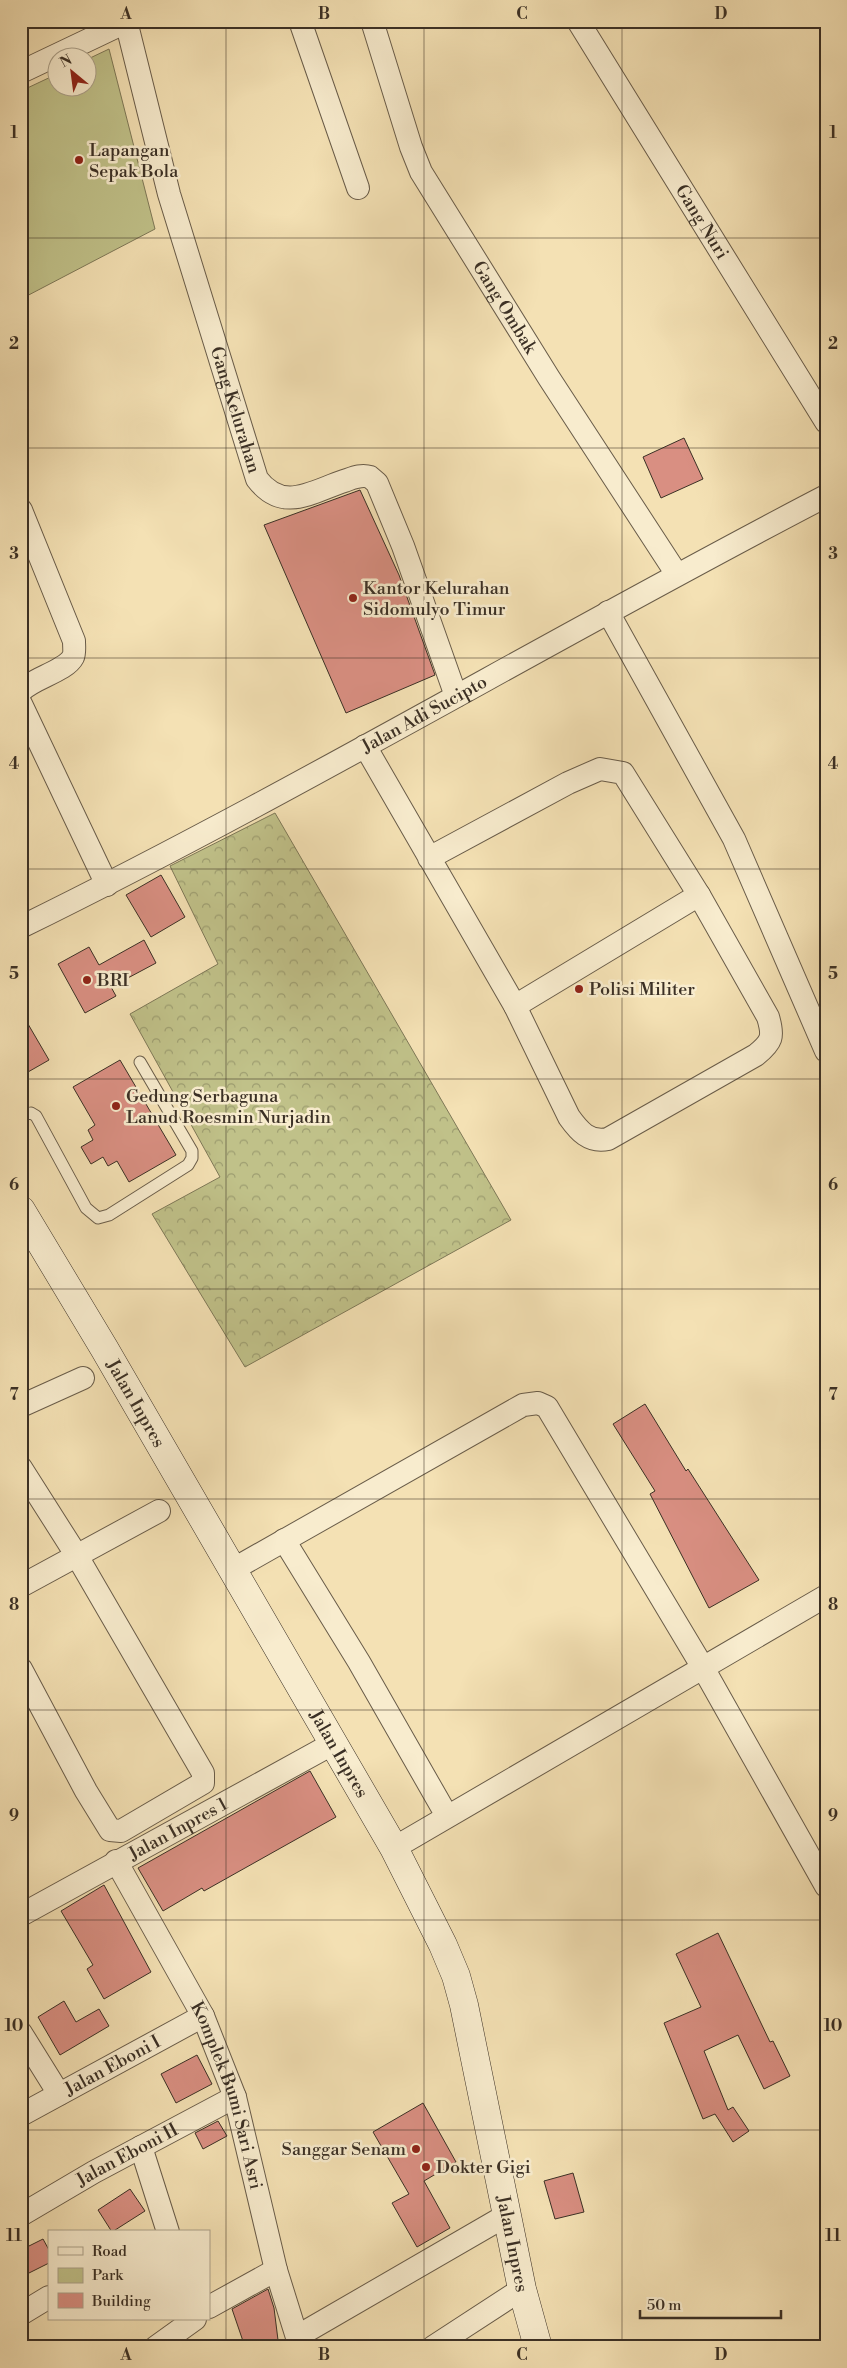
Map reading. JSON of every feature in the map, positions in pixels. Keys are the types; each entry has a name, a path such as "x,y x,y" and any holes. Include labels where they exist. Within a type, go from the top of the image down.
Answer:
{"main road":[{"name":"Jalan Inpres","path":"21,1210 109,1356 232,1570 334,1742 394,1848 456,1976 522,2289 538,2347"}],"street":[{"path":"300,21 358,188"},
{"name":"Gang Ombak","path":"372,21 411,147 421,172 549,378 676,573"},
{"name":"Gang Nuri","path":"578,21 826,422"},
{"path":"21,72 126,22"},
{"name":"Gang Kelurahan","path":"126,22 168,194 257,479 270,493 291,499 357,476 370,476 377,483 403,546 456,696"},
{"name":"Jalan Adi Sucipto","path":"21,927 107,885 365,746 676,573 826,496"},
{"path":"21,510 74,641 74,650 73,658 66,664 27,684 21,691"},
{"path":"608,612 734,839 826,1051"},
{"path":"21,704 107,885"},
{"path":"365,746 429,858 515,1006 569,1117 580,1133 599,1141 608,1139 756,1055 767,1046 772,1037 768,1017 699,895 623,773 600,769 568,783 429,858"},
{"path":"515,1006 699,895"},
{"path":"21,1406 83,1378"},
{"path":"232,1570 523,1405 538,1403 547,1407 558,1422 702,1666 826,1886"},
{"path":"21,1468 76,1556 202,1773 203,1783 121,1831 110,1830 86,1791 21,1669"},
{"path":"21,1586 159,1511"},
{"path":"284,1540 359,1662 447,1816"},
{"path":"394,1848 702,1666 826,1596"},
{"name":"Jalan Inpres 1","path":"21,1915 334,1742"},
{"name":"Komplek Bumi Sari Asri","path":"116,1861 203,2016 235,2097 276,2270 299,2341"},
{"name":"Jalan Eboni I","path":"21,2115 203,2016"},
{"path":"21,2033 59,2094"},
{"name":"Jalan Eboni II","path":"21,2215 235,2097"},
{"path":"142,2147 165,2230"},
{"path":"299,2341 507,2215"},
{"path":"210,2306 276,2270"},
{"path":"433,2347 522,2289"},
{"path":"21,2314 48,2299"},
{"path":"156,2347 194,2320"}],"lane":[{"path":"21,1114 31,1113 36,1116 86,1208 98,1218 109,1215 188,1165 192,1158 192,1150 140,1062"}],"green space":[{"name":"Lapangan Sepak Bola","path":"109,49 155,229 21,299 21,91 48,78 48,98 98,98 98,54"},
{"path":"275,813 511,1220 245,1367 152,1214 220,1177 130,1014 218,964 170,866"}],"building":[{"path":"684,438 703,479 661,498 643,457"},
{"name":"Kantor Kelurahan Sidomulyo Timur","path":"360,490 399,575 435,675 346,713 264,525"},
{"path":"161,875 185,917 151,937 126,895"},
{"name":"BRI","path":"144,940 156,963 111,987 116,996 85,1013 58,964 89,947 99,965"},
{"path":"21,1012 49,1060 21,1076"},
{"name":"Gedung Serbaguna Lanud Roesmin Nurjadin","path":"120,1060 176,1155 129,1182 117,1161 108,1166 103,1157 91,1164 81,1147 93,1140 88,1130 95,1125 73,1087"},
{"path":"645,1404 686,1471 688,1469 759,1580 709,1608 650,1494 655,1491 613,1424"},
{"path":"310,1771 336,1817 204,1891 202,1888 163,1911 138,1868"},
{"path":"104,1885 151,1972 104,1999 87,1969 93,1965 61,1911"},
{"path":"718,1933 770,2042 773,2041 790,2076 764,2089 738,2035 704,2051 728,2110 733,2107 749,2131 733,2142 715,2114 703,2119 664,2023 701,2007 676,1954"},
{"path":"64,2001 76,2022 99,2009 109,2026 60,2055 38,2017"},
{"path":"197,2055 212,2084 176,2103 161,2074"},
{"path":"423,2103 456,2162 424,2181 450,2228 417,2247 392,2203 409,2194 373,2132"},
{"path":"218,2121 227,2136 203,2149 195,2133"},
{"path":"573,2173 584,2212 555,2219 544,2181"},
{"path":"130,2189 145,2211 115,2230 111,2230 98,2210"},
{"path":"43,2239 48,2248 48,2264 21,2277 21,2250"},
{"path":"268,2289 274,2308 278,2340 266,2347 245,2347 232,2309"}],"place":[{"name":"Lapangan Sepak Bola","path":"79,160"},
{"name":"Kantor Kelurahan Sidomulyo Timur","path":"353,598"},
{"name":"BRI","path":"87,980"},
{"name":"Polisi Militer","path":"579,989"},
{"name":"Gedung Serbaguna Lanud Roesmin Nurjadin","path":"116,1106"},
{"name":"Sanggar Senam","path":"416,2149"},
{"name":"Dokter Gigi","path":"426,2167"}]}
